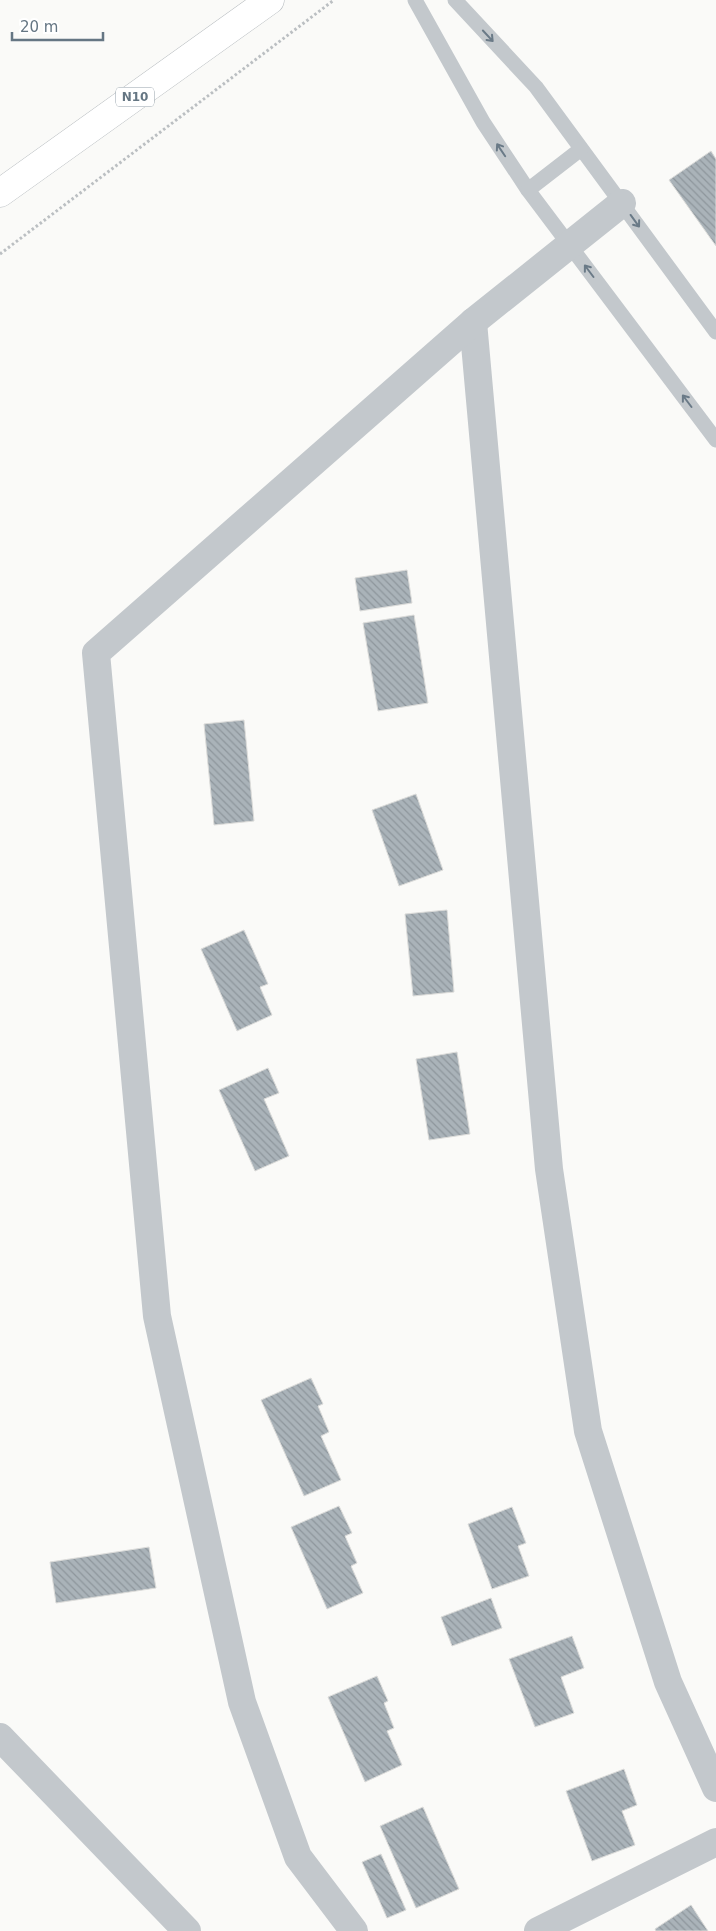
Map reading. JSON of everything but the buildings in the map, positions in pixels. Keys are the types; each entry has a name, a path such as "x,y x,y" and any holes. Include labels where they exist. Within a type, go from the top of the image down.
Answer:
{"highway":[{"name":"N10","path":"0,193 270,0"}],"street":[{"path":"354,1931 298,1857 242,1702 156,1316 96,653 473,322 622,203"},
{"path":"473,322 549,1169 588,1431 668,1682 716,1788"},
{"path":"0,1737 187,1931"},
{"path":"538,1931 716,1842"}],"lane":[{"path":"415,0 482,122 528,190 716,440"},
{"path":"455,0 536,87 716,332"},
{"path":"528,190 581,149"}],"path":[{"path":"0,254 334,0"}]}
